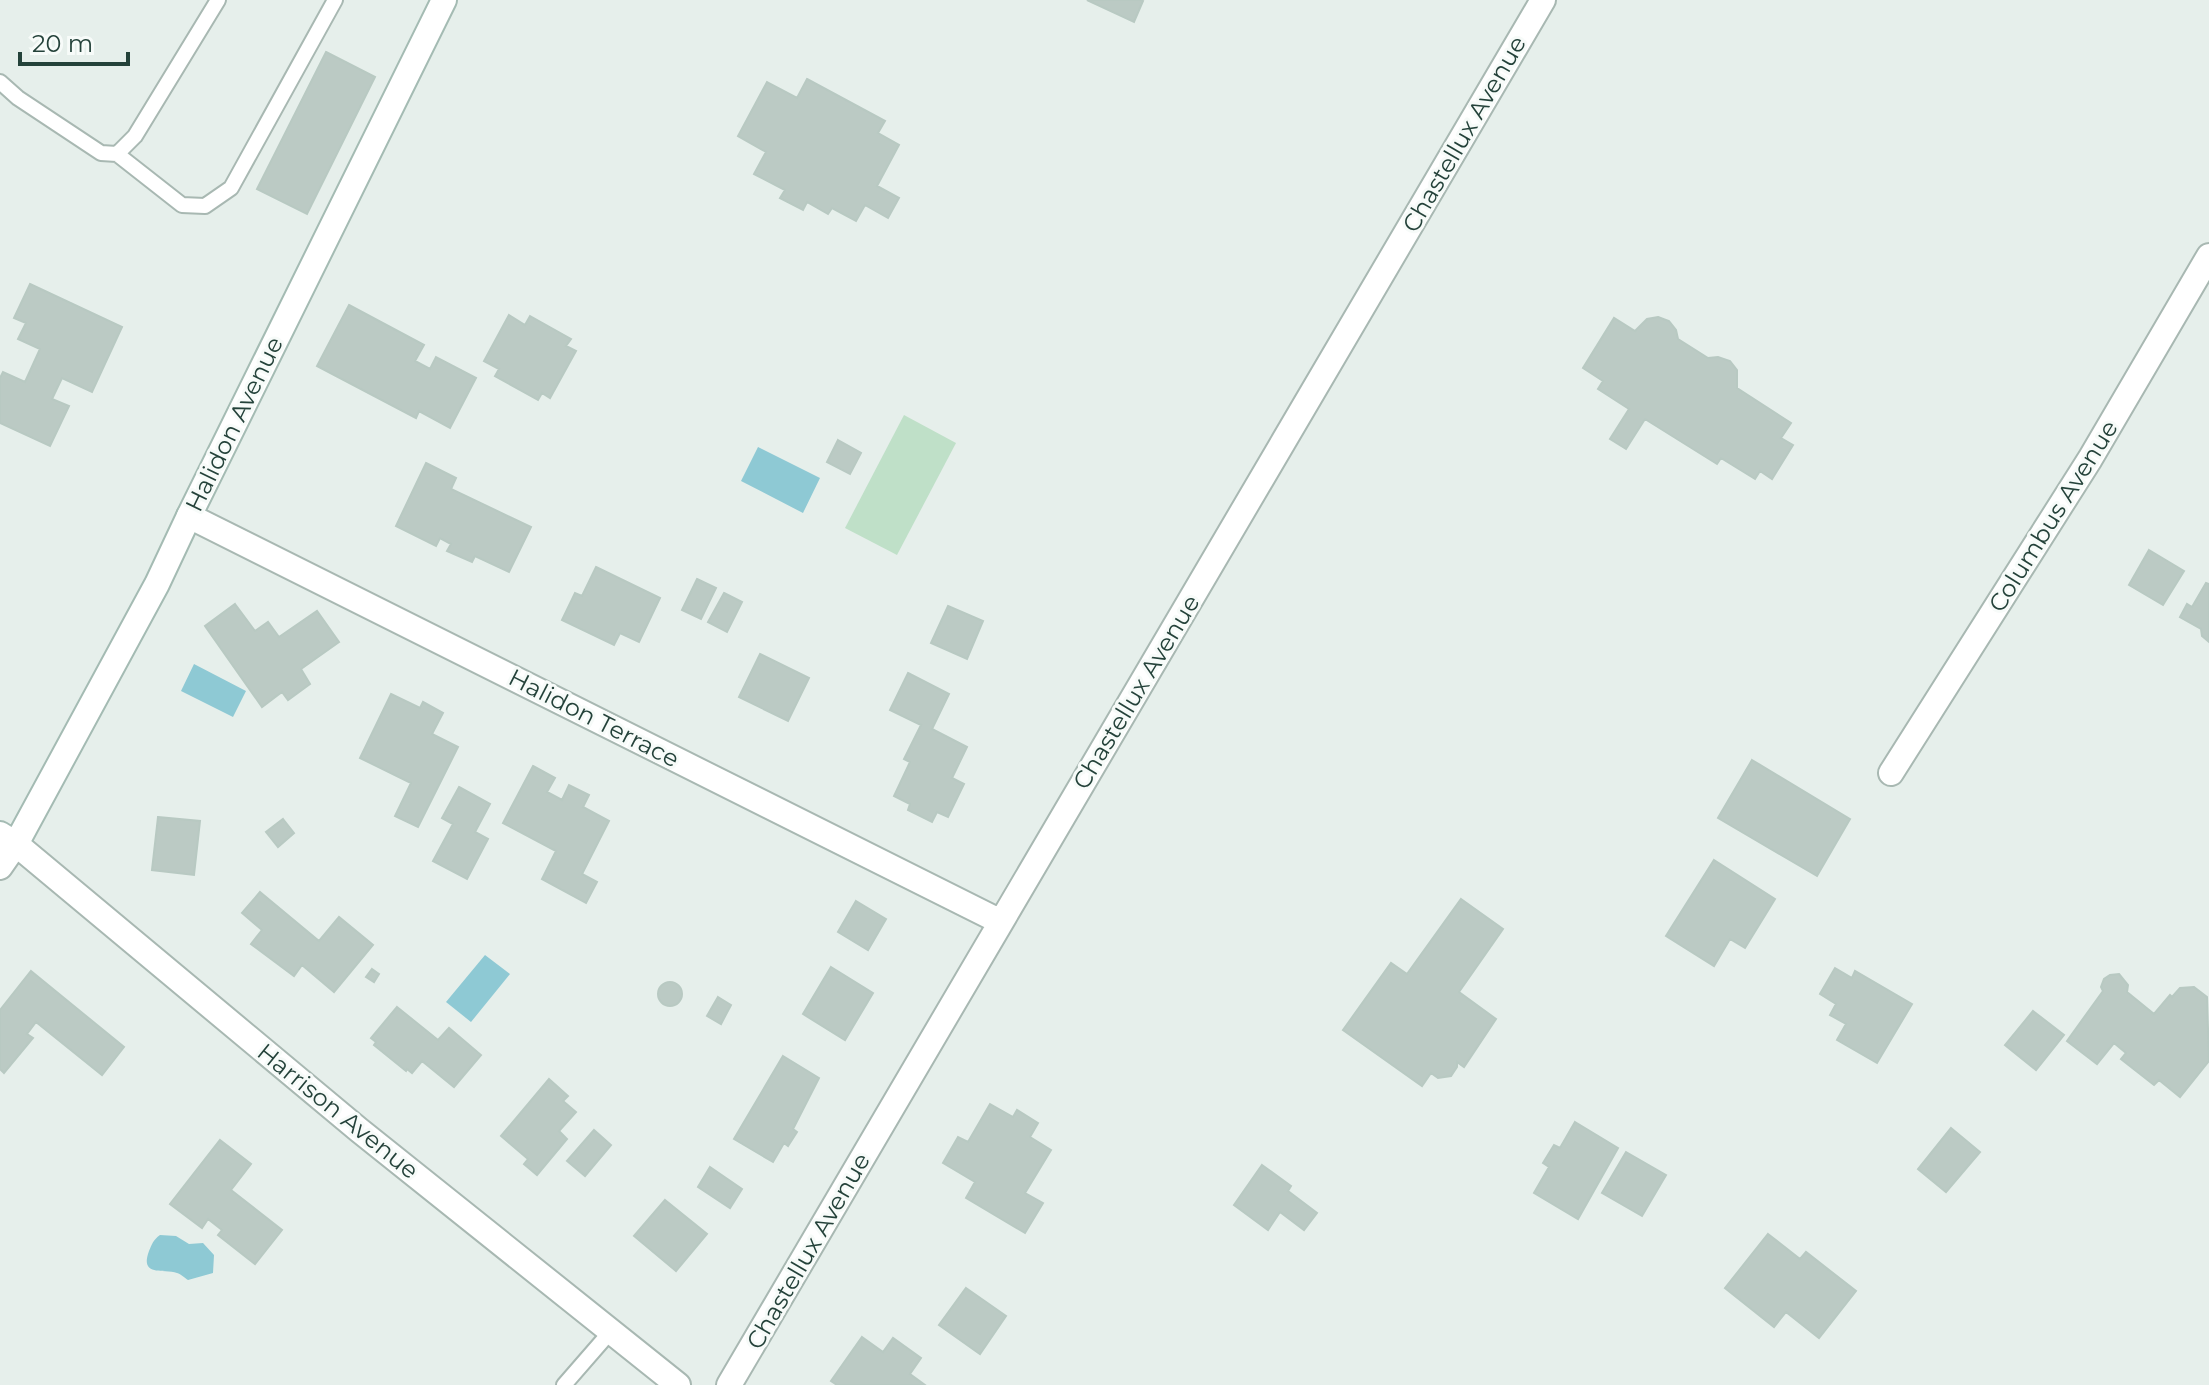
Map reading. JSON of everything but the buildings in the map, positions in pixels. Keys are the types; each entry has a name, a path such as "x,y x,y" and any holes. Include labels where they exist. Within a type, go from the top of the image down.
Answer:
{"street":[{"name":"Halidon Avenue","path":"0,867 8,839 157,584 444,0"},
{"name":"Chastellux Avenue","path":"729,1385 1543,0"},
{"name":"Columbus Avenue","path":"1891,773 2090,459 2209,256"},
{"name":"Halidon Terrace","path":"189,516 999,921"},
{"name":"Harrison Avenue","path":"8,839 359,1130 678,1385"}],"lane":[{"path":"117,154 135,136 218,0"},
{"path":"0,82 18,98 101,153 117,154 182,205 205,206 231,188 335,0"},
{"path":"564,1385 611,1331"}],"green space":[{"path":"904,415 956,443 897,555 845,528"}],"water":[{"path":"758,447 820,478 803,513 741,481"},
{"path":"194,664 246,691 233,717 181,691"},
{"path":"485,955 510,974 471,1022 446,1002"},
{"path":"160,1235 176,1236 189,1244 203,1243 214,1255 213,1273 188,1280 177,1273 150,1269 147,1265 149,1251"}]}
